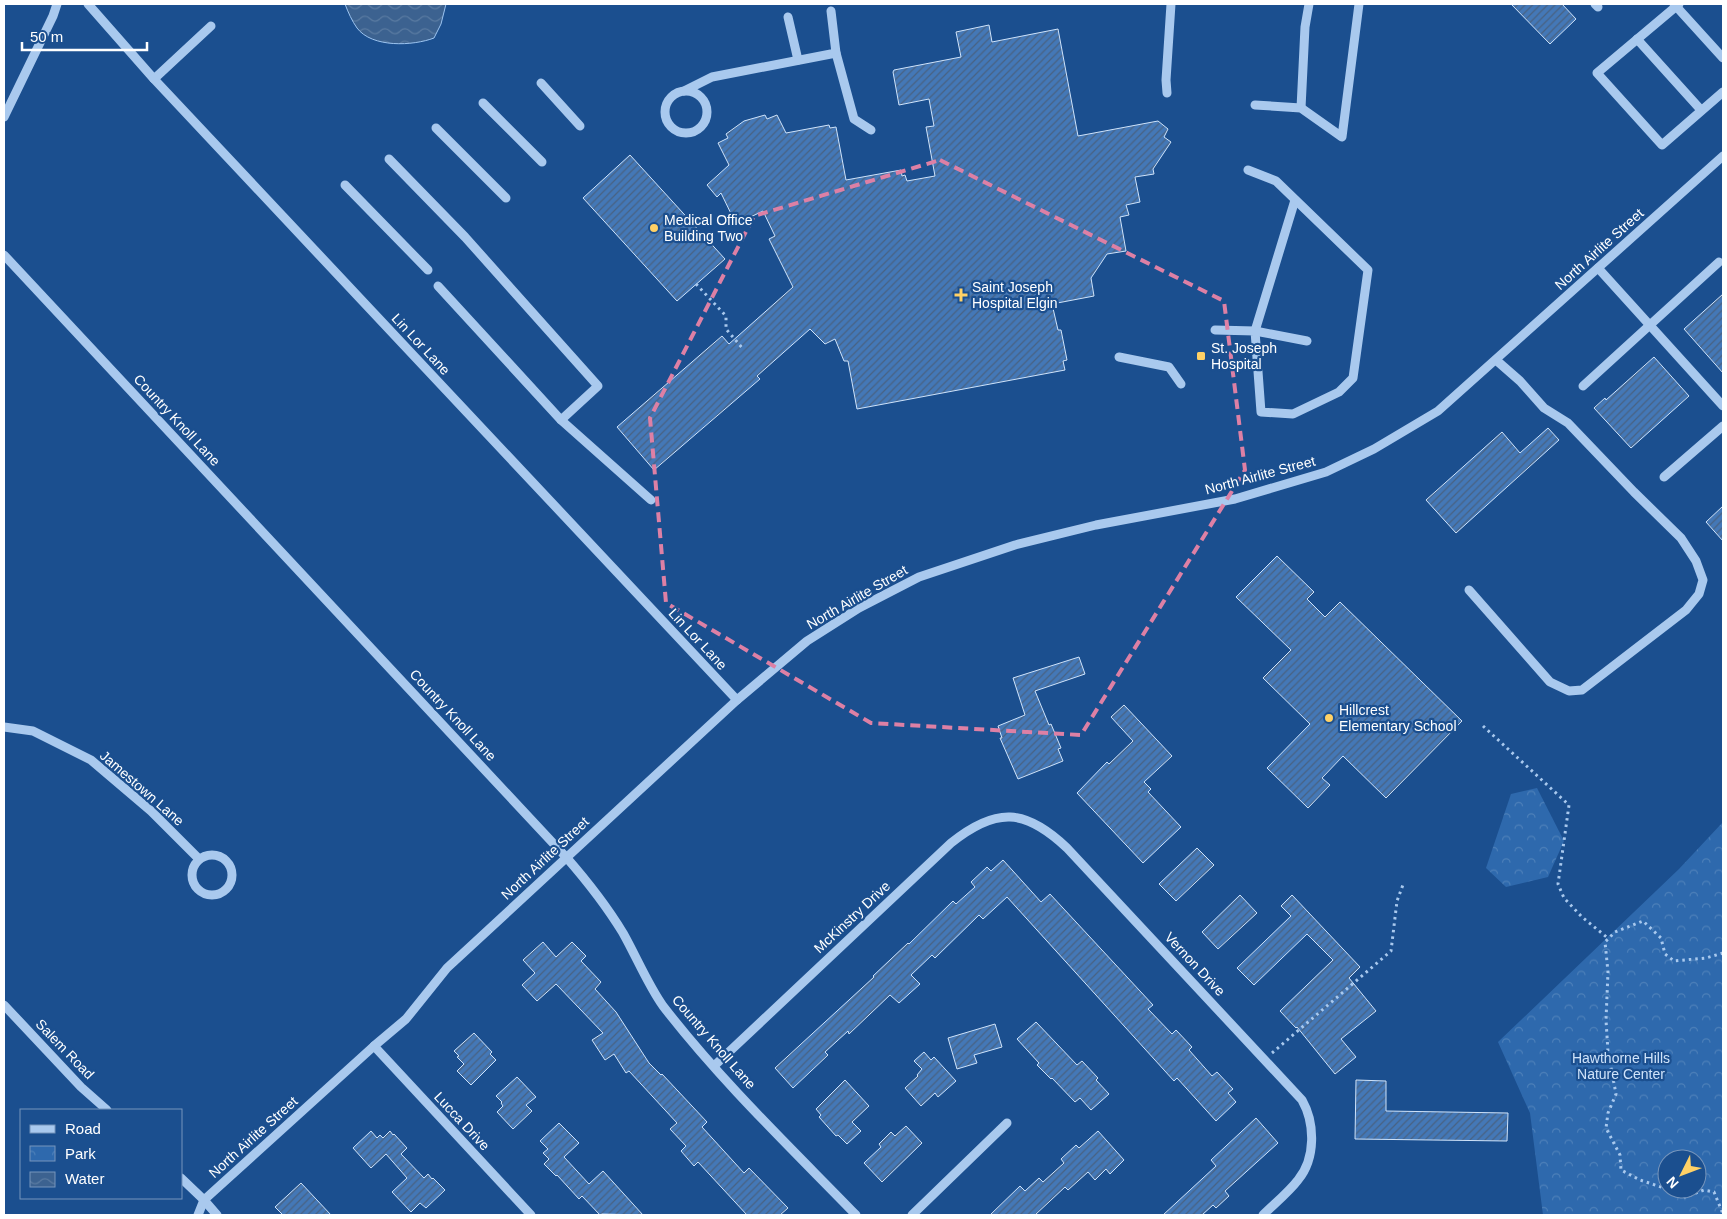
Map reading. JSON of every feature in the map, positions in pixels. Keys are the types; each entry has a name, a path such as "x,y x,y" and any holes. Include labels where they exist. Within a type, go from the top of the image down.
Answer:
{"street":[{"path":"4,117 54,16 57,4"},
{"name":"Lin Lor Lane","path":"88,4 154,79 737,700"},
{"path":"1167,93 1166,80 1171,4"},
{"path":"1301,108 1305,27 1309,4"},
{"path":"1255,104 1301,108 1342,137 1359,4"},
{"path":"1723,58 1677,5 1597,73 1662,144 1723,92"},
{"path":"831,11 836,53 854,119 871,130"},
{"path":"788,18 798,60"},
{"path":"154,79 211,26"},
{"path":"1637,39 1702,110"},
{"path":"684,91 698,95 706,107 704,121 694,131 687,132 673,128 666,117 665,110 671,97 677,93 712,77 836,53"},
{"path":"541,83 580,126"},
{"path":"483,103 542,162"},
{"path":"436,128 506,198"},
{"name":"North Airlite Street","path":"198,1215 204,1200 406,1019 447,968 737,700 808,641 859,608 919,577 1015,545 1096,525 1235,499 1326,472 1374,450 1438,411 1723,156"},
{"path":"389,159 465,237 598,386 562,420"},
{"path":"1248,170 1276,182 1295,200 1368,270 1354,378 1339,392 1293,414 1261,412 1255,331 1295,200"},
{"path":"345,185 428,270"},
{"name":"Country Knoll Lane","path":"4,255 566,857 600,897 662,1003 714,1066 856,1215"},
{"path":"1583,386 1719,262"},
{"path":"1598,268 1723,406"},
{"path":"438,286 562,420 651,500"},
{"path":"1215,330 1255,331 1307,341"},
{"path":"1119,357 1169,367 1180,384"},
{"path":"1469,590 1550,682 1568,691 1582,690 1686,610 1700,594 1703,580 1696,561 1681,538 1568,423 1544,408 1520,381 1496,360"},
{"path":"1664,477 1723,426"},
{"name":"Jamestown Lane","path":"4,726 33,731 91,760 151,811 200,859"},
{"name":"McKinstry Drive","path":"714,1066 967,830 997,817 1023,819"},
{"name":"Vernon Drive","path":"1023,819 1046,829 1067,848 1302,1100 1311,1120 1312,1131 1310,1151 1305,1169 1298,1180 1263,1215"},
{"path":"218,855 229,863 233,877 227,889 215,896 208,895 196,888 193,883 192,870 200,859 205,856 218,855"},
{"name":"Salem Road","path":"4,1005 82,1087 106,1109"},
{"name":"Lucca Drive","path":"374,1046 531,1215"},
{"path":"912,1215 1007,1123"},
{"path":"182,1179 217,1215"}],"path":[{"path":"696,284 726,316 726,328 744,350"},
{"path":"1483,726 1570,805 1558,884 1564,898 1582,917 1608,939"},
{"path":"1265,1060 1391,951 1398,901 1404,882"},
{"path":"1723,952 1706,958 1674,961 1665,954 1661,938 1643,920 1616,932 1605,942 1608,972 1607,1044 1616,1094 1608,1113 1606,1128 1620,1155 1622,1170 1640,1180 1685,1197 1704,1190 1714,1192 1723,1214"}],"highlighted area":[{"path":"940,160 1224,301 1245,470 1081,735 871,723 666,603 650,418 754,216"}],"green space":[{"path":"1537,788 1564,841 1548,877 1506,887 1486,868 1511,794"},
{"name":"Hawthorne Hills Nature Center","path":"1723,822 1723,1215 1543,1215 1530,1113 1498,1042 1679,869"}],"water":[{"path":"345,4 446,4 441,24 434,38 415,43 393,44 372,39 364,34 355,25"}],"building":[{"path":"1511,4 1562,4 1576,19 1550,44"},
{"path":"989,25 992,42 1058,29 1078,136 1158,121 1168,129 1164,137 1171,142 1153,169 1154,174 1135,177 1140,202 1126,205 1129,215 1120,217 1126,251 1107,254 1091,278 1094,296 1052,304 1058,330 1061,330 1067,360 1063,361 1065,370 857,409 848,361 844,361 835,339 825,344 810,329 757,376 760,379 654,470 617,427 722,336 729,344 793,287 769,239 775,236 763,211 736,224 721,193 717,197 707,185 729,165 718,143 728,138 726,134 744,121 765,115 767,119 777,115 786,133 829,125 830,128 836,127 846,180 901,170 902,176 905,175 907,181 935,176 926,127 934,126 929,99 899,105 893,72 894,70 961,57 956,32"},
{"name":"Medical Office Building Two","path":"630,155 725,259 677,301 583,198"},
{"path":"1723,294 1723,373 1684,329"},
{"path":"1654,357 1689,396 1631,448 1594,408 1605,398 1606,400"},
{"path":"1548,428 1559,440 1456,533 1426,500 1502,432 1520,453"},
{"path":"1723,506 1723,541 1706,522"},
{"path":"1277,556 1314,592 1307,599 1325,617 1340,602 1462,721 1386,798 1343,756 1322,778 1330,785 1308,808 1267,768 1310,724 1263,678 1291,650 1236,597"},
{"path":"1079,657 1085,674 1035,691 1061,748 1058,749 1063,761 1018,779 1000,738 1002,738 998,726 1025,715 1013,678"},
{"path":"1124,705 1172,756 1144,782 1151,789 1148,792 1181,827 1143,863 1077,793 1107,762 1109,764 1133,741 1111,717"},
{"path":"1197,848 1214,865 1176,901 1159,884"},
{"path":"1003,860 1041,902 1050,894 1153,1005 1148,1009 1172,1034 1176,1030 1192,1047 1189,1050 1212,1076 1217,1072 1233,1089 1228,1093 1236,1102 1216,1121 1177,1078 1174,1081 1007,897 983,919 979,915 935,958 932,955 911,975 920,984 899,1003 890,995 849,1034 848,1031 825,1052 828,1055 793,1088 775,1068 953,901 956,904 975,887 971,882 987,867 991,871"},
{"path":"1240,895 1257,913 1218,949 1202,932"},
{"path":"1292,895 1360,967 1349,978 1376,1011 1341,1039 1356,1057 1335,1074 1297,1027 1280,1011 1333,960 1307,934 1254,985 1237,968 1291,916 1281,906"},
{"path":"543,942 556,957 572,942 586,956 581,961 601,982 595,989 616,1012 649,1063 662,1074 707,1122 702,1127 744,1173 749,1168 788,1208 780,1215 747,1215 698,1162 694,1166 681,1151 686,1146 670,1129 677,1123 629,1071 626,1073 614,1054 605,1060 592,1040 603,1033 556,984 537,1001 522,985 535,973 523,960"},
{"path":"1036,1022 1077,1065 1082,1061 1098,1078 1096,1080 1109,1094 1091,1110 1080,1098 1075,1102 1051,1079 1037,1065 1039,1063 1017,1039"},
{"path":"995,1024 1002,1047 974,1055 977,1063 957,1069 948,1038"},
{"path":"474,1033 492,1052 490,1054 496,1060 471,1085 457,1071 464,1064 454,1051"},
{"path":"924,1052 931,1060 934,1057 956,1081 938,1097 935,1093 921,1106 905,1088 918,1076 922,1069 914,1061"},
{"path":"517,1077 536,1097 526,1105 532,1111 513,1129 497,1112 503,1106 496,1096"},
{"path":"845,1080 869,1106 852,1122 861,1131 847,1144 838,1135 836,1136 819,1117 821,1115 816,1109"},
{"path":"1356,1080 1386,1081 1386,1111 1508,1113 1507,1141 1355,1139"},
{"path":"1256,1118 1278,1143 1225,1191 1229,1196 1216,1208 1213,1205 1202,1215 1163,1215 1216,1166 1211,1160"},
{"path":"559,1123 579,1143 564,1157 589,1184 603,1171 643,1215 600,1215 582,1196 579,1199 544,1164 549,1159 543,1153 548,1149 540,1141"},
{"path":"906,1126 922,1143 882,1182 864,1163 881,1147 879,1144 891,1132 895,1136"},
{"path":"371,1131 377,1138 380,1135 383,1138 390,1131 394,1134 407,1148 401,1154 424,1178 428,1174 445,1190 426,1208 420,1203 411,1212 392,1192 407,1178 386,1154 371,1168 353,1148"},
{"path":"1098,1131 1124,1160 1110,1174 1106,1169 1095,1180 1088,1172 1068,1190 1065,1187 1035,1215 990,1215 1020,1186 1025,1191 1039,1178 1043,1182 1064,1163 1061,1159 1076,1145 1079,1148"},
{"path":"301,1183 331,1215 283,1215 275,1207"}],"place":[{"name":"Medical Office Building Two","path":"654,228"},
{"name":"Saint Joseph Hospital Elgin","path":"961,295"},
{"name":"St. Joseph Hospital","path":"1201,356"},
{"name":"Hillcrest Elementary School","path":"1329,718"}]}
